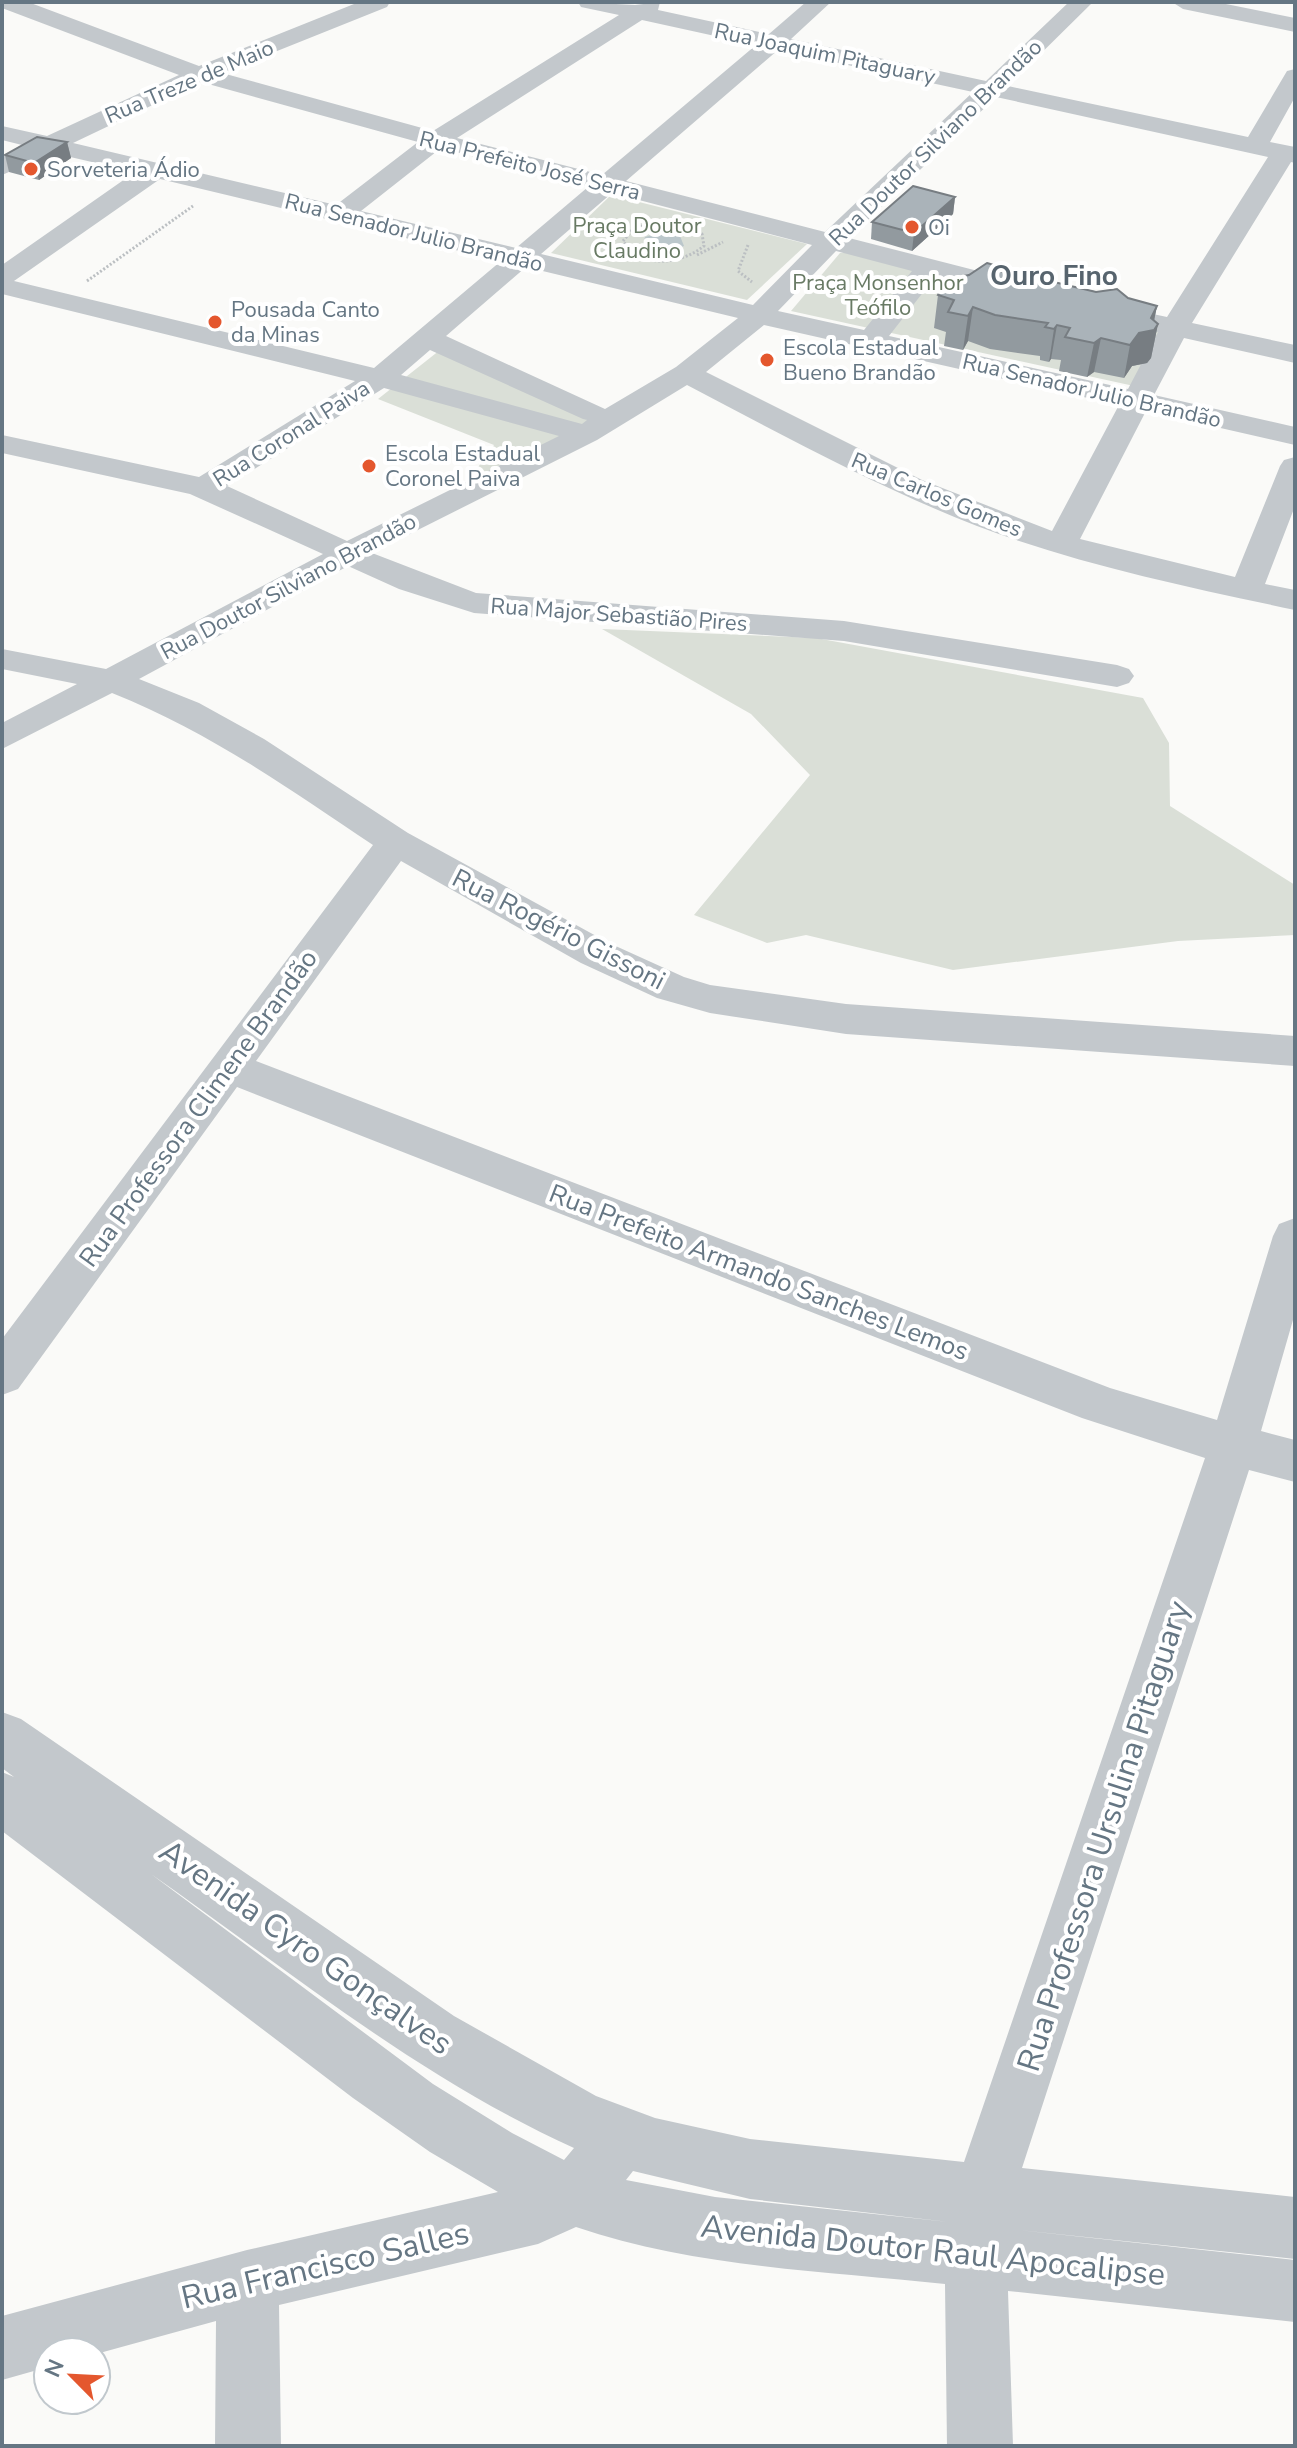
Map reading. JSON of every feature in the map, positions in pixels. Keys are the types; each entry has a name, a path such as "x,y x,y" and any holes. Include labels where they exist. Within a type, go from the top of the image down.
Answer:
{"street":[{"name":"Rua Prefeito José Serra","path":"7,2 199,74 435,141 1052,298"},
{"name":"Rua Treze de Maio","path":"2,167 199,74 379,2"},
{"name":"Rua Joaquim Pitaguary","path":"589,2 647,7 775,42 1289,154"},
{"name":"Rua Coronal Paiva","path":"203,488 380,378 820,2"},
{"name":"Rua Doutor Silviano Brandão","path":"2,738 345,555 598,427 686,373 759,315 830,242 1082,2"},
{"path":"1183,2 1295,25"},
{"path":"341,214 435,141 647,7"},
{"path":"1255,146 1295,76"},
{"name":"Rua Senador Julio Brandão","path":"2,133 759,315 1295,436"},
{"path":"1062,543 1174,329 1289,154"},
{"path":"2,277 155,170"},
{"path":"871,340 929,267"},
{"path":"2,286 380,378 598,427"},
{"path":"1082,306 1295,354"},
{"path":"428,339 598,427"},
{"name":"Rua Carlos Gomes","path":"686,373 956,506 1062,543 1295,600"},
{"name":"Rua Major Sebastião Pires","path":"2,444 203,488 245,505 345,555 445,596 474,603 844,631 1117,676"},
{"path":"1247,589 1295,466"},
{"name":"Rua Rogério Gissoni","path":"2,659 110,680 159,697 212,725 395,842 595,953 671,988 710,999 846,1019 1295,1051"},
{"name":"Rua Professora Climene Brandão","path":"2,1375 395,842"},
{"name":"Rua Prefeito Armando Sanches Lemos","path":"229,1067 1099,1404 1233,1446 1295,1461"},
{"name":"Rua Professora Ursulina Pitaguary","path":"980,2446 976,2254 984,2192 1233,1446 1295,1236"},
{"name":"Avenida Cyro Gonçalves","path":"2,1737 118,1848 358,2065 458,2133 520,2170 574,2195"},
{"name":"Avenida Cyro Gonçalves","path":"2,1798 118,1848 498,2077 622,2138"},
{"path":"622,2138 687,2157 750,2169 1295,2228"},
{"name":"Rua Francisco Salles","path":"2,2348 247,2281 538,2213 574,2195 622,2138"},
{"name":"Avenida Doutor Raul Apocalipse","path":"574,2195 643,2216 715,2228 1295,2291"},
{"path":"247,2281 248,2446"}],"path":[{"path":"60,301 222,185"},
{"path":"656,222 684,224 702,234 704,246 680,260 642,258 626,248 623,241 633,229 656,222"},
{"path":"756,223 738,271 756,285 784,289"}],"green space":[{"name":"Praça Doutor Claudino","path":"611,195 807,244 747,300 551,253"},
{"name":"Praça Monsenhor Teófilo","path":"853,252 1165,330 1134,386 791,311 840,253"},
{"path":"440,350 592,422 466,484 494,445 378,399"},
{"path":"602,629 816,638 1143,698 1169,743 1170,806 1295,885 1295,935 1178,941 953,970 806,935 767,943 694,915 810,775 751,714"}],"shaded area":[{"path":"662,232 680,236 684,246 667,253 643,246 645,237"}],"building":[{"path":"37,137 67,142 34,163 5,155"},
{"path":"913,186 955,197 914,233 872,222"},
{"path":"987,263 1008,269 1003,272 1020,276 1026,272 1037,278 1096,292 1117,289 1128,298 1157,306 1151,318 1158,324 1154,330 1139,333 1130,345 1101,338 1094,343 1065,337 1070,328 1057,325 1054,329 1045,327 1048,323 995,315 973,307 968,316 948,312 954,300 938,295 948,279 969,275"}],"place":[{"name":"Sorveteria Ádio","path":"31,169"},
{"name":"Oi","path":"912,227"},
{"name":"Pousada Canto da Minas","path":"215,322"},
{"name":"Escola Estadual Bueno Brandão","path":"767,360"},
{"name":"Escola Estadual Coronel Paiva","path":"369,466"}],"district":[{"name":"Ouro Fino","path":"1054,275"}]}
